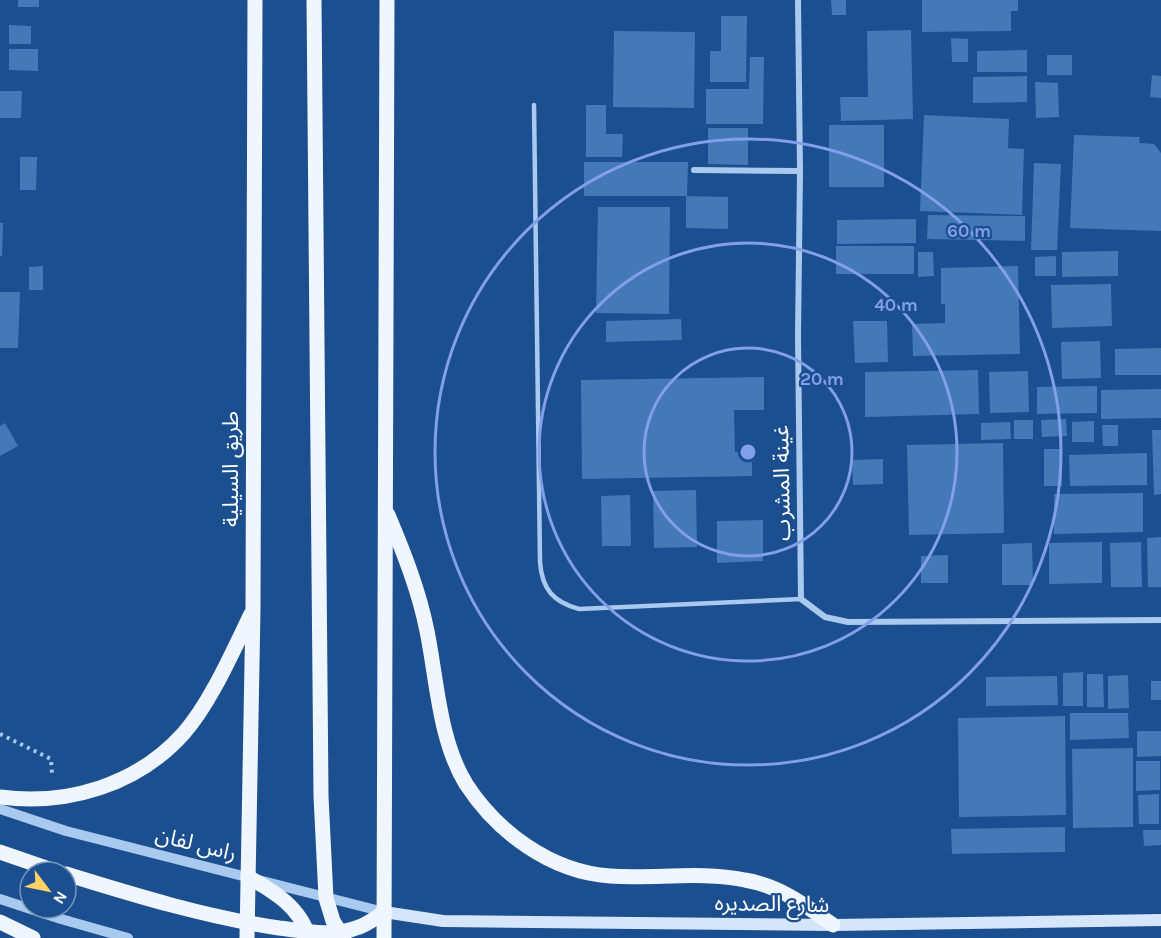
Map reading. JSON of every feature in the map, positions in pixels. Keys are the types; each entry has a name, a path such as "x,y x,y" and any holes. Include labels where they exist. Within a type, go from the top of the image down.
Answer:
{"main road":[{"name":"طريق السيلية","path":"247,931 253,609 255,0"},
{"path":"314,0 321,796 326,898 328,910 342,935"},
{"path":"384,938 387,0"},
{"path":"386,510 417,588 432,659 439,711 452,750 465,782 486,811 511,835 540,855 573,868 608,876 719,876 772,887 797,899 832,926"},
{"path":"0,797 20,800 54,798 88,792 120,780 150,763 184,734 209,696 253,609"},
{"path":"0,852 23,860"},
{"path":"248,877 286,902 298,915 308,935"},
{"path":"78,878 247,931 342,935 384,912"},
{"name":"شارع الصديره","path":"384,912 443,921 832,926 1161,920"},
{"path":"0,922 33,938"}],"street":[{"name":"غينة المشرب","path":"798,0 801,599"},
{"path":"693,170 800,171"},
{"path":"801,599 825,617 849,621 1161,620"},
{"name":"راس لفان","path":"0,809 66,831 384,912"},
{"path":"0,898 61,919 128,938"}],"lane":[{"path":"534,105 540,562 541,575 546,588 566,606 579,609 801,599"}],"path":[{"path":"0,734 51,759 54,798"}],"building":[{"path":"18,0 39,0 39,7 18,7"},
{"path":"831,0 846,0 846,15 832,15"},
{"path":"922,0 1018,0 1018,11 1011,11 1011,31 922,32"},
{"path":"721,16 747,16 746,82 710,82 710,51 721,51"},
{"path":"9,25 31,26 31,44 9,44"},
{"path":"911,30 913,119 841,121 840,97 868,97 867,31"},
{"path":"614,31 695,32 694,108 613,107"},
{"path":"951,38 968,39 968,62 952,62"},
{"path":"9,49 38,49 38,71 9,70"},
{"path":"1027,50 1027,72 977,72 977,51"},
{"path":"1047,55 1072,55 1072,75 1047,75"},
{"path":"750,57 764,57 763,124 706,124 706,89 749,89"},
{"path":"1152,75 1161,76 1161,98 1150,97"},
{"path":"1027,76 1027,102 973,103 973,77"},
{"path":"1035,82 1058,83 1059,117 1036,118"},
{"path":"0,91 22,91 21,118 0,118"},
{"path":"586,105 606,105 606,134 623,134 622,157 586,157"},
{"path":"924,115 1009,119 1008,148 1024,149 1022,215 920,211"},
{"path":"829,125 884,125 884,187 829,187"},
{"path":"708,128 748,128 748,165 708,164"},
{"path":"1074,135 1140,137 1139,143 1154,144 1161,153 1161,231 1070,228"},
{"path":"20,157 37,157 36,190 20,190"},
{"path":"584,162 688,162 687,196 584,196"},
{"path":"1034,163 1061,164 1057,250 1031,250"},
{"path":"686,196 728,197 728,229 686,228"},
{"path":"598,207 670,207 669,314 596,313"},
{"path":"928,215 1025,216 1025,241 927,239"},
{"path":"916,219 916,243 837,244 837,220"},
{"path":"0,223 3,223 2,256 0,256"},
{"path":"836,246 914,246 914,274 836,274"},
{"path":"1118,251 1118,276 1062,277 1062,252"},
{"path":"918,252 933,252 934,276 918,277"},
{"path":"1056,256 1056,276 1035,276 1035,257"},
{"path":"43,266 43,290 29,290 29,267"},
{"path":"1018,266 1020,354 913,356 912,324 945,323 945,304 941,304 941,268"},
{"path":"1111,284 1112,326 1052,328 1051,285"},
{"path":"0,292 20,292 18,348 0,348"},
{"path":"681,319 682,340 606,342 606,321"},
{"path":"853,321 887,321 888,362 855,363"},
{"path":"1100,341 1101,378 1062,379 1061,342"},
{"path":"1161,348 1161,375 1115,375 1115,349"},
{"path":"978,370 979,414 865,417 865,372"},
{"path":"1028,371 1029,412 990,413 989,372"},
{"path":"764,377 764,410 734,410 735,452 752,452 752,476 582,479 581,380"},
{"path":"1097,386 1097,413 1037,414 1037,387"},
{"path":"1161,389 1161,418 1101,419 1101,390"},
{"path":"1066,419 1067,436 1042,437 1041,420"},
{"path":"1014,420 1033,420 1033,439 1014,439"},
{"path":"1094,421 1094,442 1072,442 1072,422"},
{"path":"1010,422 1011,439 981,440 981,423"},
{"path":"5,423 18,446 0,456 0,426"},
{"path":"1102,425 1118,425 1118,446 1103,446"},
{"path":"1152,430 1161,430 1161,494 1154,495"},
{"path":"1003,443 1004,533 909,535 907,445"},
{"path":"1044,449 1062,449 1062,486 1044,486"},
{"path":"1147,453 1147,485 1070,486 1069,455"},
{"path":"883,459 883,484 853,485 852,460"},
{"path":"696,490 697,547 654,548 653,491"},
{"path":"1143,493 1143,532 1054,534 1054,494"},
{"path":"630,495 631,546 602,546 601,496"},
{"path":"763,520 763,561 717,563 717,521"},
{"path":"1161,537 1161,587 1148,587 1147,538"},
{"path":"1102,542 1102,583 1049,584 1049,543"},
{"path":"1141,542 1142,587 1111,587 1110,543"},
{"path":"1032,543 1033,585 1002,585 1002,544"},
{"path":"948,555 948,583 921,583 921,556"},
{"path":"1083,672 1083,706 1063,706 1063,673"},
{"path":"1087,674 1103,674 1104,707 1087,707"},
{"path":"1128,675 1129,708 1108,709 1108,676"},
{"path":"1057,676 1058,705 986,706 986,677"},
{"path":"1151,681 1161,681 1161,700 1151,700"},
{"path":"1070,713 1128,713 1129,738 1070,740"},
{"path":"1065,716 1066,815 959,817 958,718"},
{"path":"1137,731 1161,731 1161,756 1137,757"},
{"path":"1133,748 1133,827 1073,828 1072,749"},
{"path":"1136,761 1160,761 1160,790 1136,791"},
{"path":"1159,794 1159,824 1139,824 1138,795"},
{"path":"1065,827 1065,852 952,854 951,829"},
{"path":"1143,830 1161,830 1161,845 1144,846"}]}
